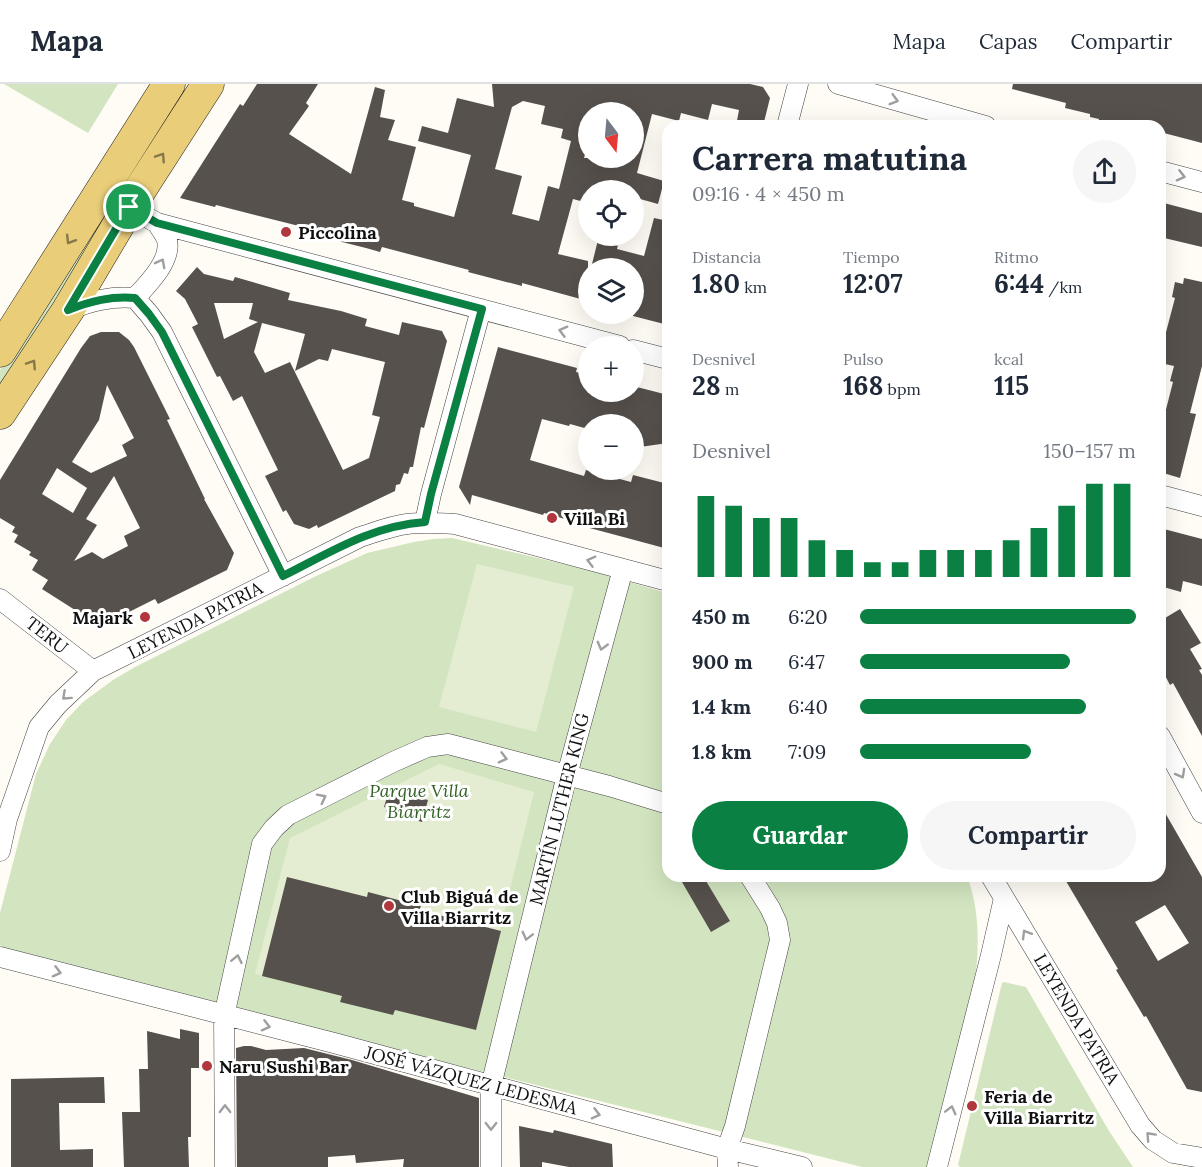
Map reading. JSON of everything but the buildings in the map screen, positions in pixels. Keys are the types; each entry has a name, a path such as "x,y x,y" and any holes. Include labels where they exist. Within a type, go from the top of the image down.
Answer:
{"main road":[{"path":"0,351 169,84"},
{"path":"0,413 68,310 129,207 208,84"}],"street":[{"path":"789,120 798,84"},
{"path":"838,84 965,120"},
{"path":"1166,173 1202,182"},
{"path":"101,190 157,223 583,336"},
{"path":"68,310 89,301 107,298 135,298 151,280 168,248 166,238 157,223"},
{"path":"135,298 162,332 283,576"},
{"path":"425,522 482,309"},
{"path":"644,353 662,357"},
{"path":"1166,496 1201,502"},
{"name":"LEYENDA PATRIA","path":"0,851 7,819 39,728 58,704 93,671 360,537 407,524 425,522 455,524 662,579"},
{"name":"MARTÍN LUTHER KING","path":"491,1167 491,1086 567,775 623,569"},
{"name":"TERU","path":"0,599 93,671"},
{"path":"225,1167 224,1016 262,844 288,815 393,762 427,747 448,744 662,802"},
{"path":"1166,747 1202,813"},
{"path":"727,1158 780,940 777,923 754,882"},
{"name":"LEYENDA PATRIA","path":"995,882 1140,1125 1162,1147 1171,1160 1202,1158"},
{"path":"937,1167 1004,898"},
{"name":"JOSÉ VÁZQUEZ LEDESMA","path":"0,957 491,1086 727,1158 802,1167"}],"green space":[{"path":"4,84 118,84 88,133"},
{"path":"101,210 112,211 0,393 0,370"},
{"name":"Parque Villa Biarritz","path":"452,538 589,570 662,592 662,882 969,882 975,904 978,933 974,990 927,1167 862,1167 282,1021 7,950 0,945 0,913 36,774 50,744 66,720 83,702 135,667 314,577 367,553 433,539"},
{"path":"477,564 574,587 536,732 439,707"},
{"name":"Club Biguá de Villa Biarritz","path":"439,764 534,792 475,1030 255,974 290,838"},
{"path":"1004,982 1026,987 1109,1131 1133,1167 960,1167 958,1165"}],"place":[{"name":"Piccolina","path":"286,232"},
{"name":"Villa Bi","path":"552,518"},
{"name":"Majark","path":"145,617"},
{"name":"Club Biguá de Villa Biarritz","path":"389,906"},
{"name":"Naru Sushi Bar","path":"207,1066"},
{"name":"Feria de Villa Biarritz","path":"972,1106"}],"route":[{"path":"129,207 157,223 482,309 425,522 387,528 360,537 283,576 162,332 149,314 135,298 122,297 89,301 68,310 129,207"}]}
